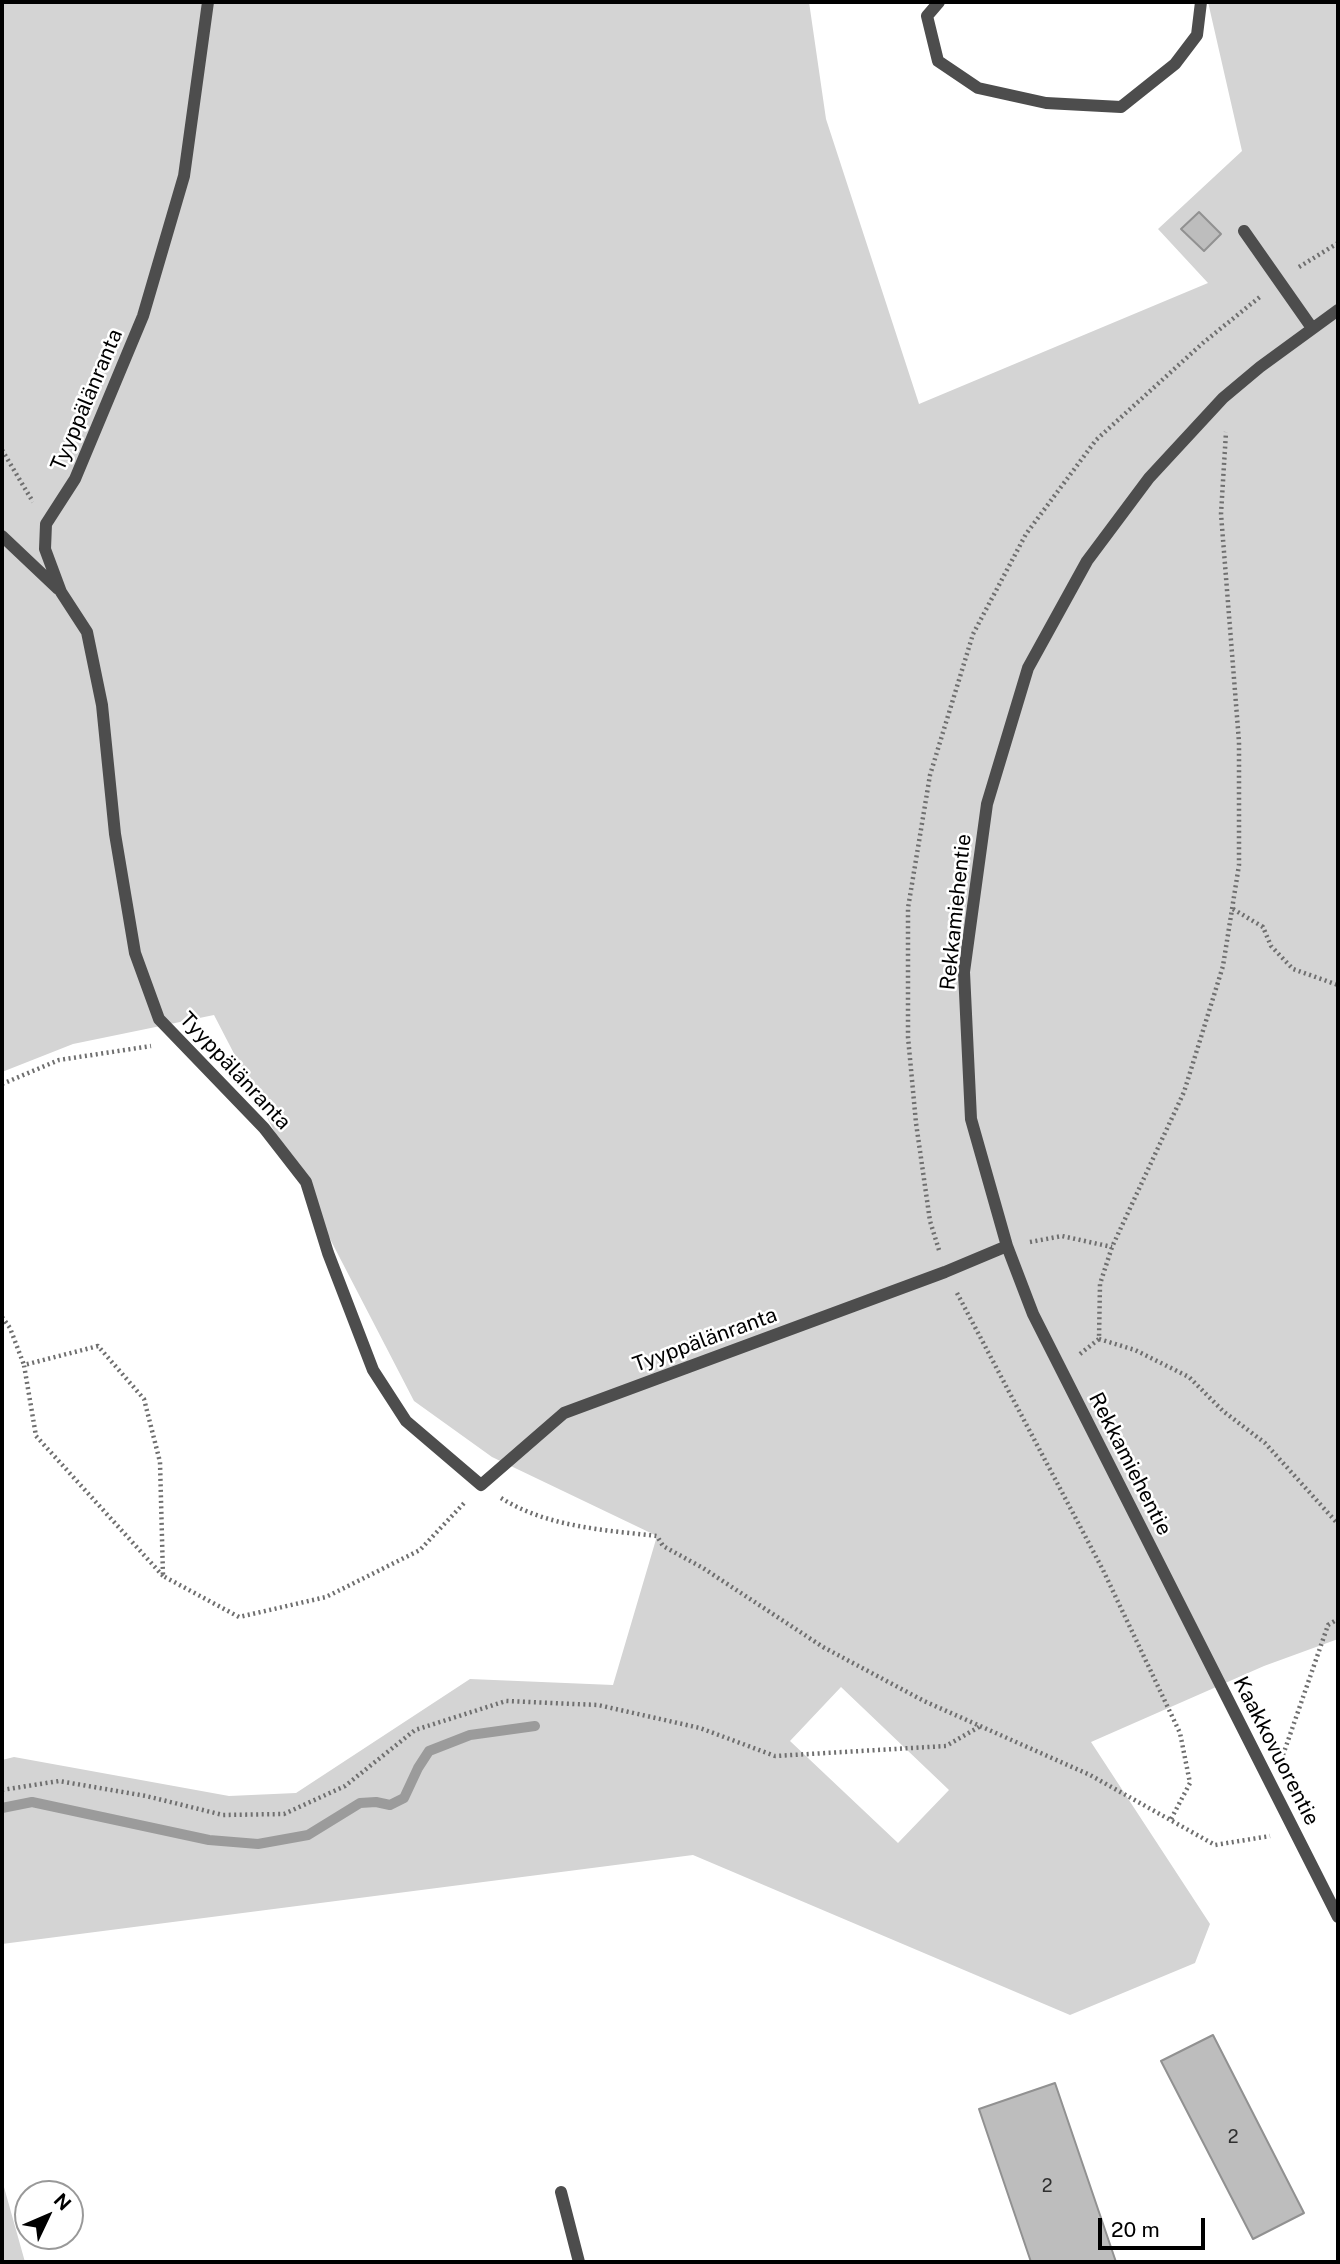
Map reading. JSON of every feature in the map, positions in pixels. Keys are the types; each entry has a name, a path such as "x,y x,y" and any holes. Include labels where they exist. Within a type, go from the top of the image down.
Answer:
{"street":[{"name":"Tyyppälänranta","path":"208,2 184,176 144,316 75,480 46,524 45,548 61,592 87,632 102,705 115,834 135,953 159,1018 179,1042 264,1128 306,1182 328,1253 373,1370 406,1421 481,1485 564,1413 945,1272 1007,1246"},
{"path":"939,2 927,16 938,61 978,88 1046,103 1121,107 1175,64 1196,35 1201,2"},
{"path":"1244,231 1312,328"},
{"name":"Rekkamiehentie","path":"1216,1676 1060,1370 1033,1314 1007,1246 971,1119 964,972 987,804 1028,668 1087,561 1149,478 1223,398 1338,310"},
{"path":"2,536 61,592"},
{"name":"Kaakkovuorentie","path":"1216,1676 1338,1917"},
{"path":"561,2192 579,2262"}],"path":[{"path":"1170,1821 1190,1783 1180,1733 1103,1570 945,1272 930,1221 916,1123 908,1037 908,908 930,775 973,634 1026,534 1096,440 1204,342 1279,282 1338,243"},
{"path":"1099,1339 1100,1284 1112,1247 1184,1092 1223,966 1239,865 1239,742 1222,514 1227,436 1223,398"},
{"path":"2,450 46,524"},
{"path":"1232,909 1263,927 1271,946 1293,969 1338,985"},
{"path":"2,1084 59,1060 179,1042"},
{"path":"1007,1246 1062,1236 1112,1247"},
{"path":"2,1317 10,1328 24,1365 36,1436 163,1576 239,1617 326,1597 420,1550 481,1485 514,1506 578,1527 657,1536 663,1546 703,1568 823,1647 924,1701 1090,1775 1215,1845 1295,1832"},
{"path":"1060,1370 1099,1339"},
{"path":"1099,1339 1135,1350 1189,1377 1223,1411 1265,1443 1338,1524"},
{"path":"24,1365 98,1346 144,1399 160,1462 163,1576"},
{"path":"1272,1787 1328,1625 1338,1619"},
{"path":"2,1790 59,1781 146,1796 223,1815 284,1814 345,1786 415,1730 506,1702 598,1705 700,1728 775,1756 946,1746 980,1726"}],"shaded area":[{"path":"2,2 809,2 826,119 919,404 1208,283 1158,229 1242,151 1208,2 1338,2 1338,1639 1264,1666 1091,1742 1210,1924 1195,1963 1070,2015 693,1855 2,1944 2,1760 14,1757 229,1796 296,1793 470,1679 613,1685 657,1536 492,1457 414,1401 214,1015 73,1044 2,1072","holes":["841,1687 949,1790 898,1843 790,1741"]},
{"path":"2,2180 14,2223 14,2250 22,2250 25,2262 2,2262"}],"building":[{"path":"1199,212 1221,234 1204,251 1181,229"},
{"path":"1213,2035 1304,2213 1253,2239 1161,2061"},
{"path":"1055,2083 1116,2262 1031,2262 979,2109"}],"waterway":[{"path":"2,1808 32,1802 209,1840 258,1844 308,1835 360,1803 390,1805 404,1798 429,1751 470,1735 535,1726"}]}
